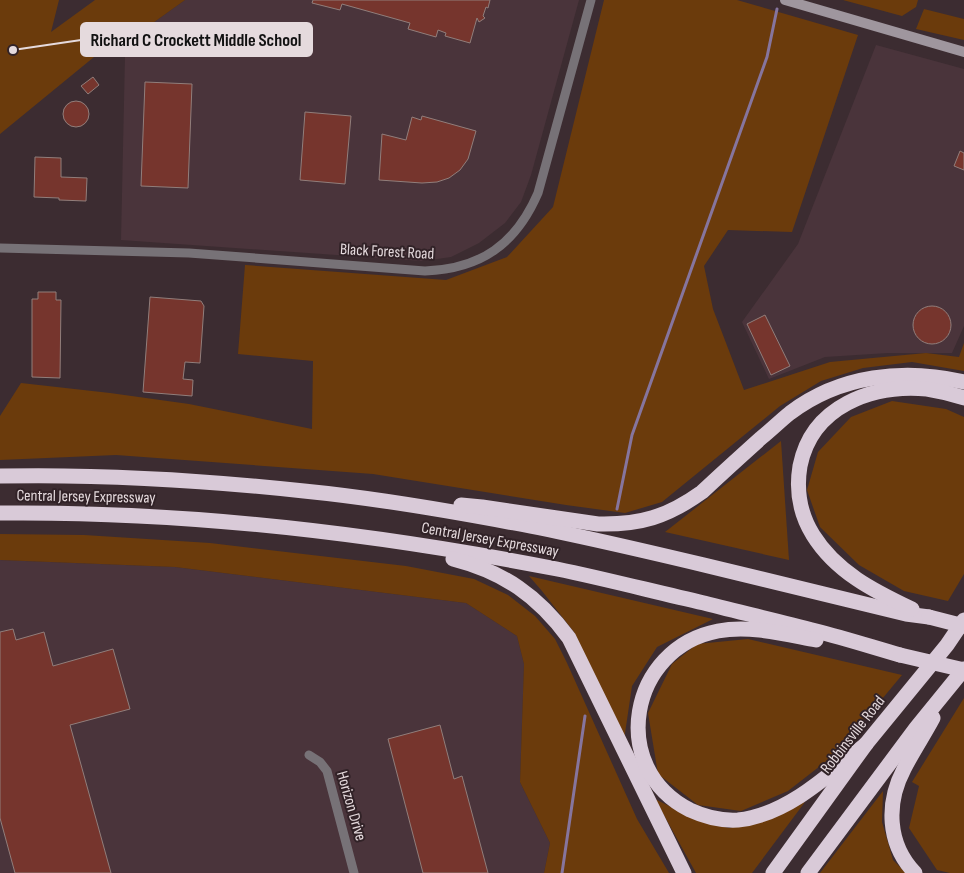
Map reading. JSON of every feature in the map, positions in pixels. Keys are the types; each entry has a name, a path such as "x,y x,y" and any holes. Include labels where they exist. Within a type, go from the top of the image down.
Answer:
{"highway":[{"path":"306,491 482,507 598,524 632,523 670,512 688,502 702,492 789,413 826,392 846,384 887,375 933,376 964,382"},
{"path":"929,617 877,593 842,568 828,554 806,522 798,492 799,475 807,445 815,431 838,408 854,399 887,390 907,389 947,392 964,398"},
{"name":"Central Jersey Expressway","path":"0,476 89,476 163,479 306,491 413,506 526,525 618,544 906,614 929,617 964,626"},
{"name":"Central Jersey Expressway","path":"0,513 161,516 300,528 408,543 560,570 619,583 809,629 900,655 964,670"},
{"path":"300,528 471,564 512,582 542,606 569,638 684,873"},
{"name":"Robbinsville Road","path":"773,873 866,744 947,644 964,620"},
{"path":"866,744 820,782 791,801 754,816 739,820 725,820 696,813 683,806 658,784 649,770 639,741 639,711 643,695 657,668 679,647 705,634 720,631 748,630 767,632 900,655"},
{"path":"808,873 916,728 964,670"},
{"path":"915,873 903,859 894,836 892,815 894,794 904,769 949,689"}],"street":[{"name":"Black Forest Road","path":"0,248 189,253 425,271 456,268 471,263 486,256 512,236 532,208 538,193 591,0"},
{"path":"785,0 964,52"},
{"name":"Horizon Drive","path":"309,755 320,762 327,771 354,873"}],"shaded area":[{"path":"0,0 59,0 51,32 95,0 185,0 132,38 125,56 94,57 0,134"},
{"path":"185,0 579,0 531,175 521,202 505,223 479,243 451,257 423,261 121,240 125,56 132,38"},
{"path":"604,0 737,0 858,35 792,232 728,230 704,266 713,309 744,390 830,362 926,353 959,357 964,343 964,371 912,362 863,368 821,381 780,406 662,502 625,513 373,474 116,455 0,460 0,416 21,383 189,404 312,429 313,361 238,354 245,265 446,280 507,257 553,207"},
{"path":"843,0 918,0 916,7 902,16"},
{"path":"924,9 964,19 964,40 916,29"},
{"path":"876,45 964,69 964,326 952,353 888,353 825,357 769,379 742,322 798,244"},
{"path":"892,401 946,409 964,417 964,574 948,601 904,591 859,565 820,527 807,490 818,452 851,417"},
{"path":"781,441 789,560 665,532"},
{"path":"0,534 84,535 210,543 406,566 474,579 508,595 535,616 555,639 637,819 669,873 544,873 550,843 520,782 524,664 517,636 466,603 175,567 0,560"},
{"path":"0,560 175,567 466,603 517,636 524,664 520,782 550,843 544,873 0,873"},
{"path":"529,576 713,619 657,647 632,686 624,740 574,632"},
{"path":"748,639 902,675 838,752 788,791 741,811 698,805 658,774 648,713 672,664 697,644"},
{"path":"964,698 964,873 950,873 937,870 909,828 919,786 912,782"},
{"path":"883,791 882,822 893,860 906,873 820,873"},
{"path":"655,799 699,821 729,828 760,821 805,802 752,873 696,873"}],"building":[{"path":"313,0 490,0 483,16 485,18 479,22 477,18 470,43 445,36 446,33 438,30 436,37 408,29 410,23 342,4 340,10 312,3"},
{"path":"93,77 99,85 88,94 81,86"},
{"path":"145,82 192,84 188,188 141,186"},
{"path":"76,101 85,105 89,114 85,123 76,127 67,123 63,114 67,105"},
{"path":"305,112 351,116 345,184 300,180"},
{"path":"422,116 476,131 468,159 460,170 449,178 437,182 422,183 379,180 382,134 406,140 412,117 421,120"},
{"path":"960,151 964,153 964,170 954,166"},
{"path":"35,157 61,158 61,177 87,178 86,201 34,197"},
{"path":"38,292 56,292 56,300 61,300 60,378 32,377 32,299 38,299"},
{"path":"150,297 201,301 204,306 200,363 185,362 183,379 193,380 192,396 143,392"},
{"path":"932,306 945,312 951,325 945,338 932,344 919,338 913,325 919,312"},
{"path":"765,315 790,366 771,375 747,324"},
{"path":"13,629 16,640 44,632 53,666 113,649 130,709 70,725 111,873 15,873 0,818 0,632"},
{"path":"440,725 454,779 462,776 488,873 423,873 388,739"}],"waterway":[{"path":"617,509 632,435 767,57 777,9"},
{"path":"562,873 585,716"}],"place":[{"name":"Richard C Crockett Middle School","path":"13,50"}]}
